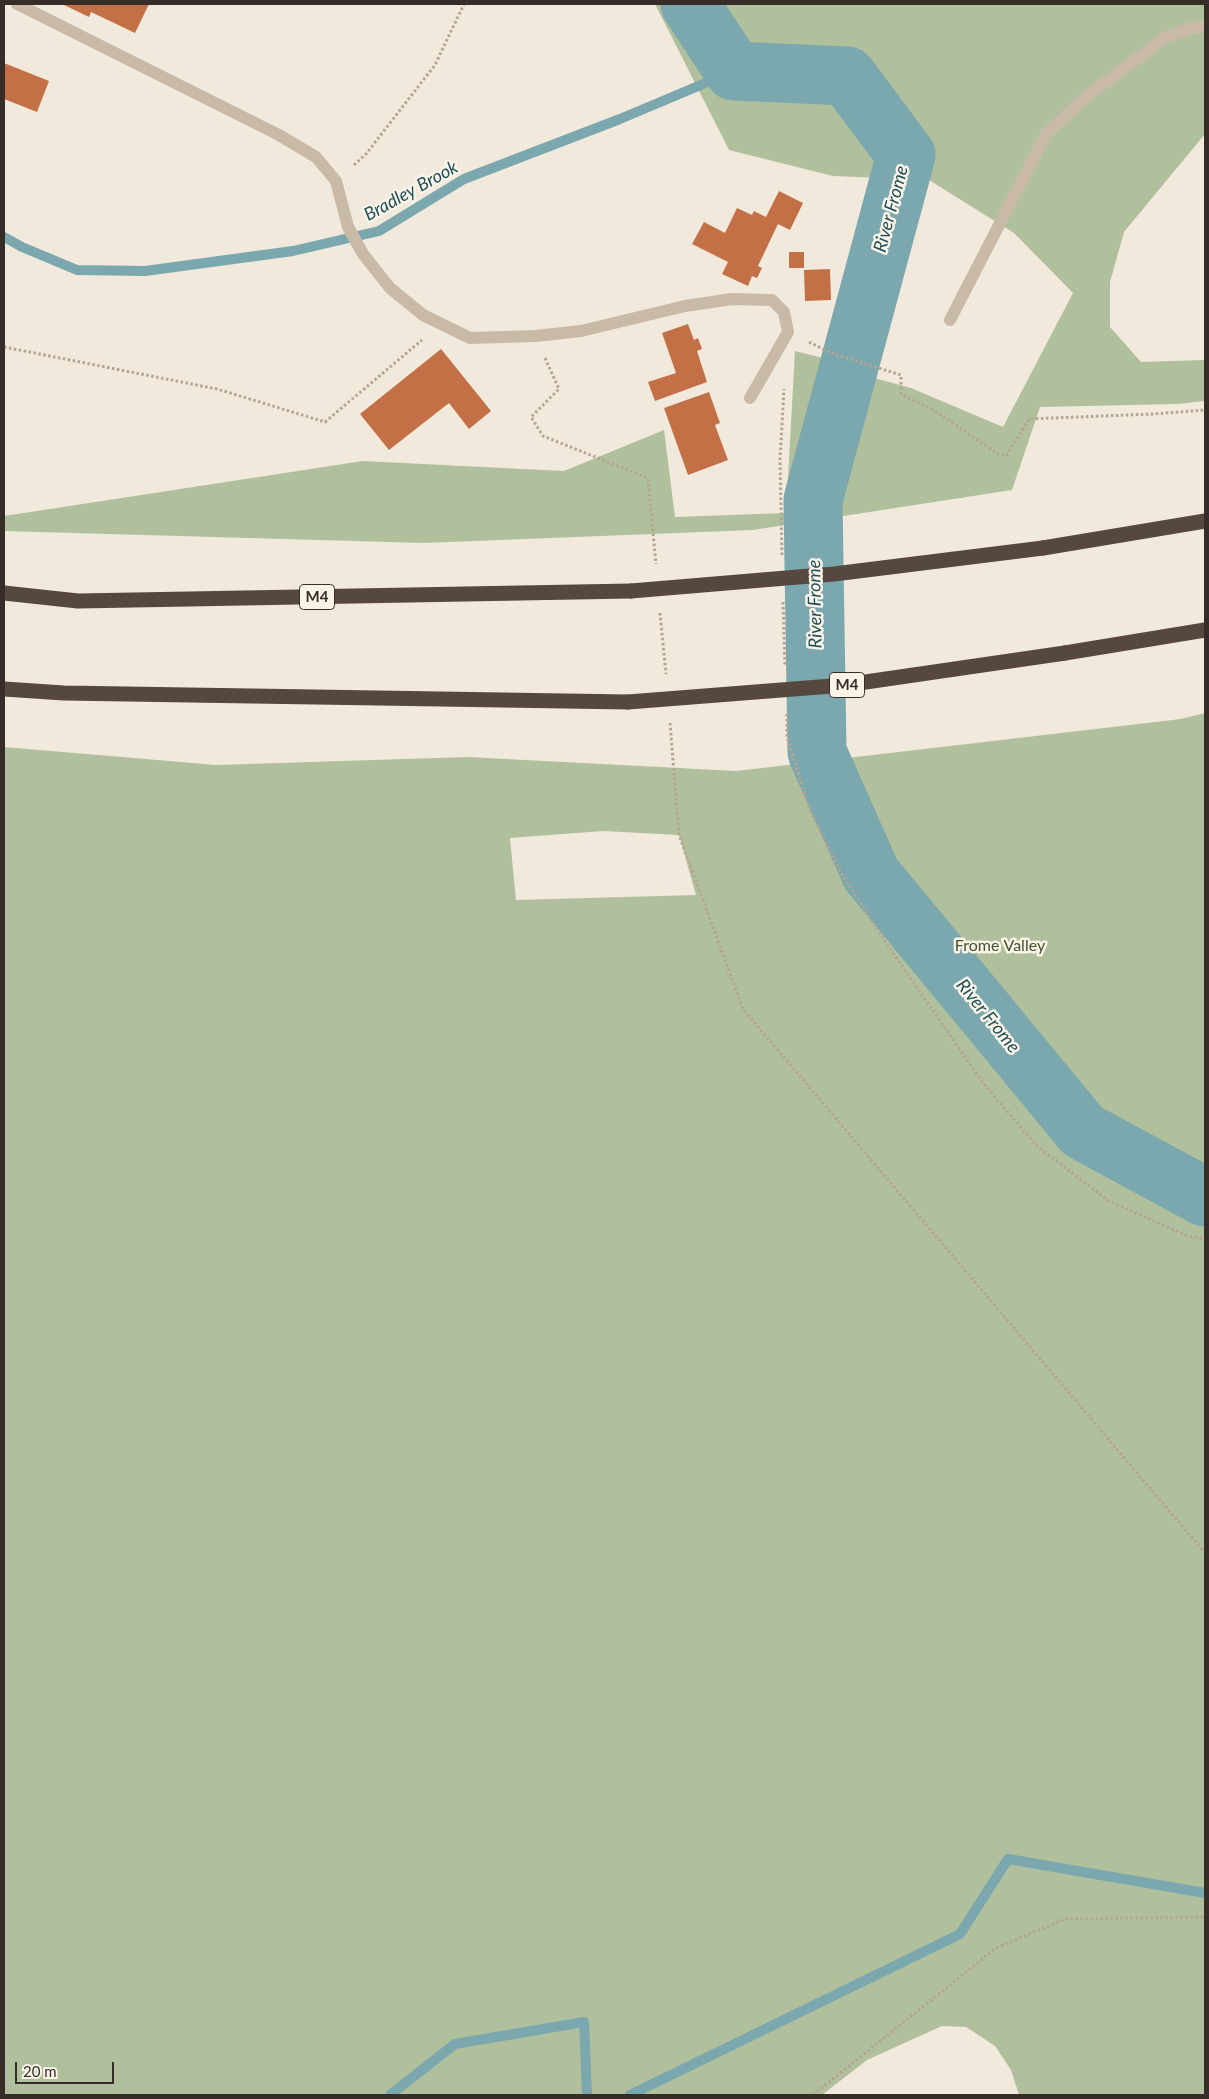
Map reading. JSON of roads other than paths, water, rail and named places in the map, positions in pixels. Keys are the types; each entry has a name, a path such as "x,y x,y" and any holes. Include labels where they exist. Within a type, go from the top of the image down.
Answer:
{"highway":[{"name":"M4","path":"4,593 78,601 631,591 834,574 1043,548 1205,521"},
{"name":"M4","path":"4,689 74,693 628,702 845,685 1065,654 1205,630"}],"street":[{"path":"17,4 279,135 316,157 336,180 348,227 363,254 390,288 423,315 439,325 470,338 535,336 581,331 685,306 732,299 759,298 772,300 784,312 788,332 750,398"},
{"path":"950,320 1046,134 1086,97 1166,37 1191,28 1205,26"}],"waterway":[{"name":"River Frome","path":"690,4 734,71 847,76 906,155 813,500 817,752 871,874 1083,1131 1205,1197"},
{"name":"Bradley Brook","path":"4,237 22,247 77,270 145,271 293,251 379,231 464,179 620,119 734,71"},
{"path":"630,2095 960,1934 1008,1859 1205,1893"},
{"path":"390,2095 455,2044 584,2022 587,2095"}],"park label":[{"name":"Frome Valley","path":"1000,946"}]}
